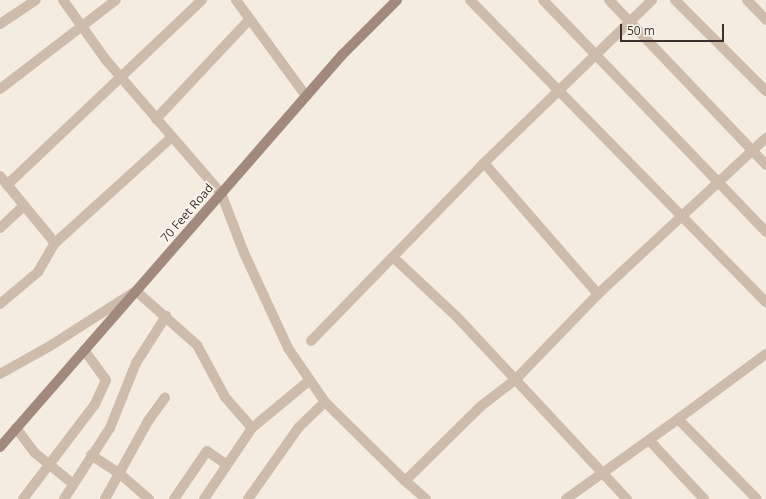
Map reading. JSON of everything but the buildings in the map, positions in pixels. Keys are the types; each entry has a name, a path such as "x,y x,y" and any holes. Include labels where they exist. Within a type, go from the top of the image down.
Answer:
{"street":[{"path":"0,24 36,0"},
{"path":"63,0 120,77 221,193 244,253 288,348 325,402 405,481 426,499"},
{"path":"0,88 81,25 116,0"},
{"path":"7,185 202,0"},
{"path":"236,0 306,96"},
{"name":"70 Feet Road","path":"0,447 342,55 397,0"},
{"path":"470,0 766,302"},
{"path":"543,0 766,232"},
{"path":"609,0 766,165"},
{"path":"311,341 558,90 652,0"},
{"path":"675,0 766,92"},
{"path":"747,0 766,20"},
{"path":"156,119 250,19"},
{"path":"0,304 38,272 55,243 172,137"},
{"path":"405,481 482,406 515,380 598,294 766,138"},
{"path":"484,164 598,294"},
{"path":"0,176 55,243"},
{"path":"0,228 24,206"},
{"path":"393,257 458,318 601,474 627,499"},
{"path":"0,374 50,346 136,291 197,345 225,397 252,428"},
{"path":"64,499 91,455 110,428 136,363 166,316"},
{"path":"23,499 95,404 106,380 84,350"},
{"path":"566,499 766,354"},
{"path":"204,499 252,428 310,380"},
{"path":"104,499 148,420 165,398"},
{"path":"248,499 299,427 325,402"},
{"path":"678,419 757,499"},
{"path":"16,428 35,453 73,484"},
{"path":"649,440 704,499"},
{"path":"174,499 207,451 227,465"},
{"path":"91,455 119,472 149,499"}]}
